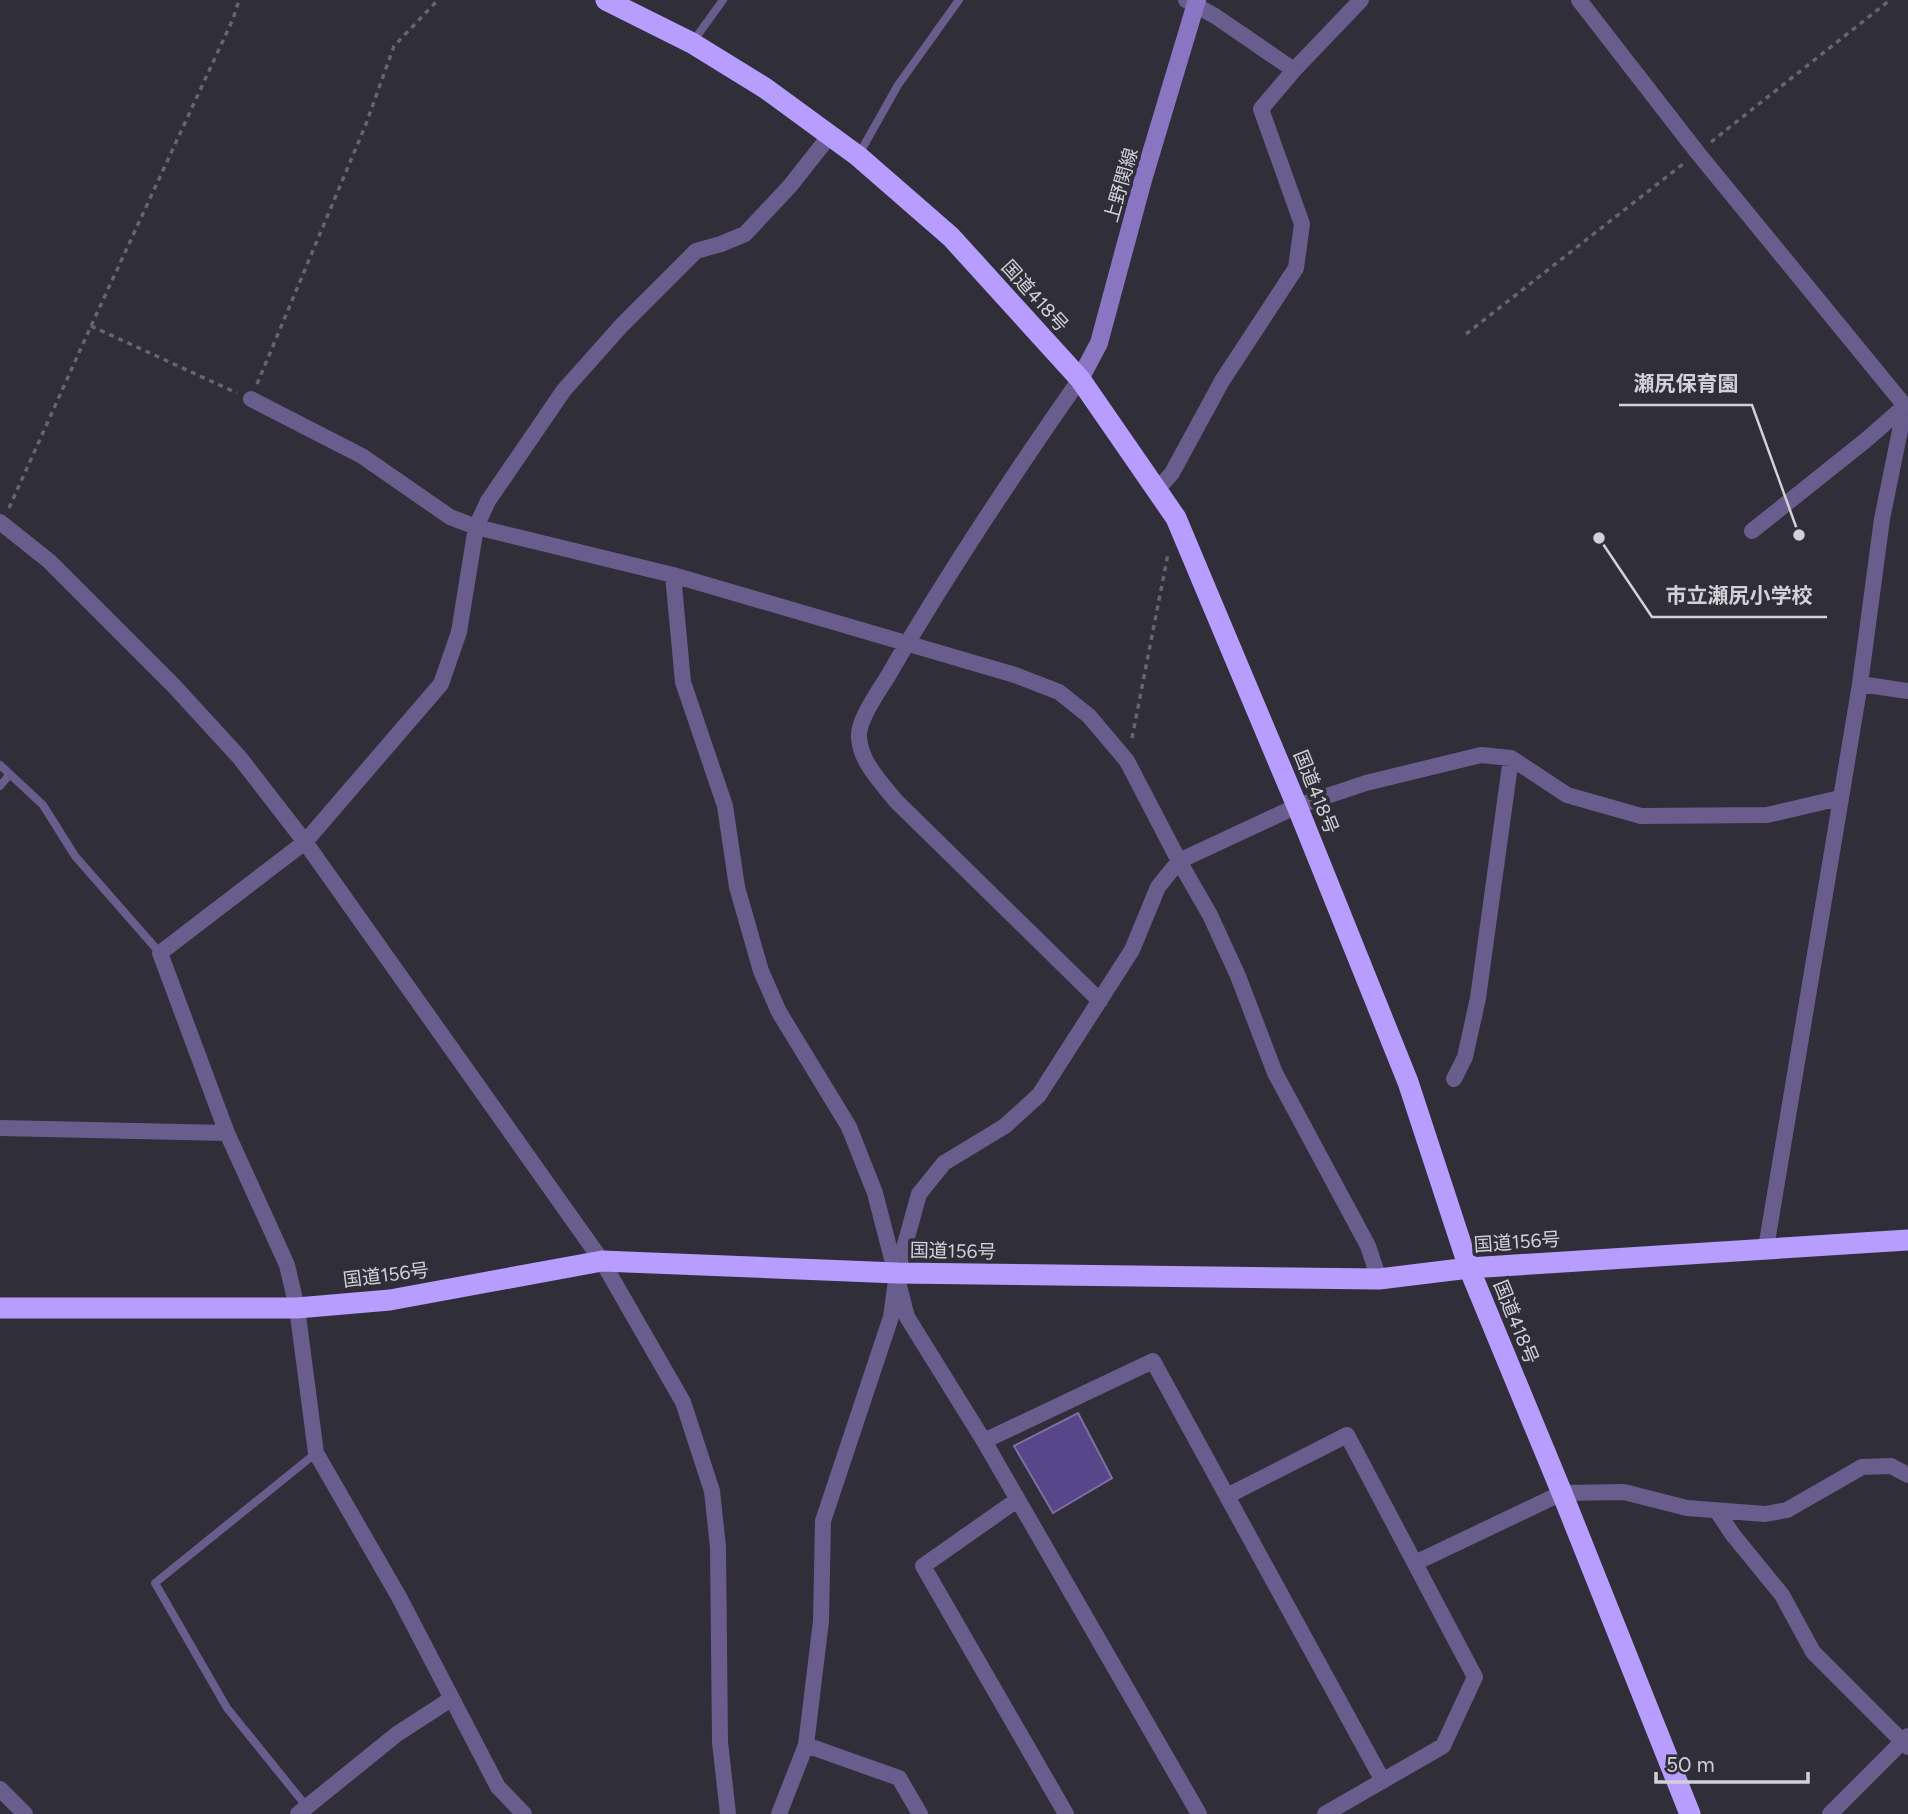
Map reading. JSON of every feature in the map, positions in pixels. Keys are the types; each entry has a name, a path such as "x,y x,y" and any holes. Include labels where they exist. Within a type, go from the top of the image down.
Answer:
{"highway":[{"name":"国道418号","path":"606,0 692,43 765,88 831,134 951,237 1080,379 1176,517 1297,806 1408,1082 1469,1268 1563,1493 1690,1814"},
{"name":"国道156号","path":"0,1308 297,1308 390,1300 602,1261 897,1273 1379,1279 1469,1268 1908,1240"}],"main road":[{"name":"上野関線","path":"1080,379 1098,343 1193,2"}],"street":[{"path":"1157,490 1172,473 1222,381 1296,268 1302,224 1261,109 1361,0"},
{"path":"1579,0 1697,152 1906,405"},
{"path":"1193,2 1294,70"},
{"path":"524,1814 498,1787 399,1597 316,1453 297,1308 287,1265 227,1133 160,953 305,842 441,684 459,632 476,527 488,501 564,390 622,325 696,251 745,234 790,186 831,134"},
{"path":"1080,379 1036,442 906,644 864,718 858,736 866,764 896,801 1100,1001"},
{"path":"251,399 362,456 450,517 476,527 673,575 1015,675 1059,692 1089,716 1127,761 1210,915 1238,976 1275,1073 1368,1246 1379,1279"},
{"path":"1752,531 1906,405"},
{"path":"1766,1248 1860,684 1882,519 1906,405"},
{"path":"4,516 174,685 240,758 305,842 602,1261 683,1402 712,1491 718,1547 720,1742 728,1814"},
{"path":"673,575 683,682 725,806 737,887 761,971 779,1013 849,1126 875,1193 907,1317 984,1441 1199,1814"},
{"path":"1860,684 1908,691"},
{"path":"779,1814 806,1745 821,1621 823,1521 891,1317 897,1273 919,1194 944,1163 1005,1126 1039,1095 1132,950 1158,887 1179,861 1297,806 1366,783 1481,755 1511,758 1567,795 1641,816 1767,815 1840,798"},
{"path":"1454,1079 1465,1057 1478,998 1511,758"},
{"path":"0,1128 227,1133"},
{"path":"984,1441 1153,1361 1383,1781"},
{"path":"1227,1496 1347,1435 1475,1677 1443,1746 1383,1781 1354,1807 1325,1814"},
{"path":"1415,1563 1563,1493 1624,1492 1687,1508 1765,1514 1787,1510 1862,1467 1891,1466 1908,1475"},
{"path":"1017,1500 923,1566 1066,1814"},
{"path":"1717,1511 1782,1595 1813,1651 1906,1741 1830,1814"},
{"path":"302,1810 397,1734 451,1699"},
{"path":"806,1745 899,1778 920,1814"},
{"path":"0,1788 25,1814"}],"lane":[{"path":"692,43 723,0"},
{"path":"858,156 898,85 959,0"},
{"path":"0,765 43,805 75,856 160,953"},
{"path":"0,786 10,774"},
{"path":"302,1810 227,1707 155,1583 316,1453"}],"path":[{"path":"4,516 14,502 91,326 233,19 239,0"},
{"path":"91,326 251,399 366,124 394,46 439,0"},
{"path":"1466,334 1891,0"},
{"path":"1127,761 1176,517"}],"shaded area":[{"path":"1078,1413 1112,1478 1053,1513 1014,1446"}],"place":[{"name":"瀬尻保育園","path":"1799,535"},
{"name":"市立瀬尻小学校","path":"1599,538"}]}
